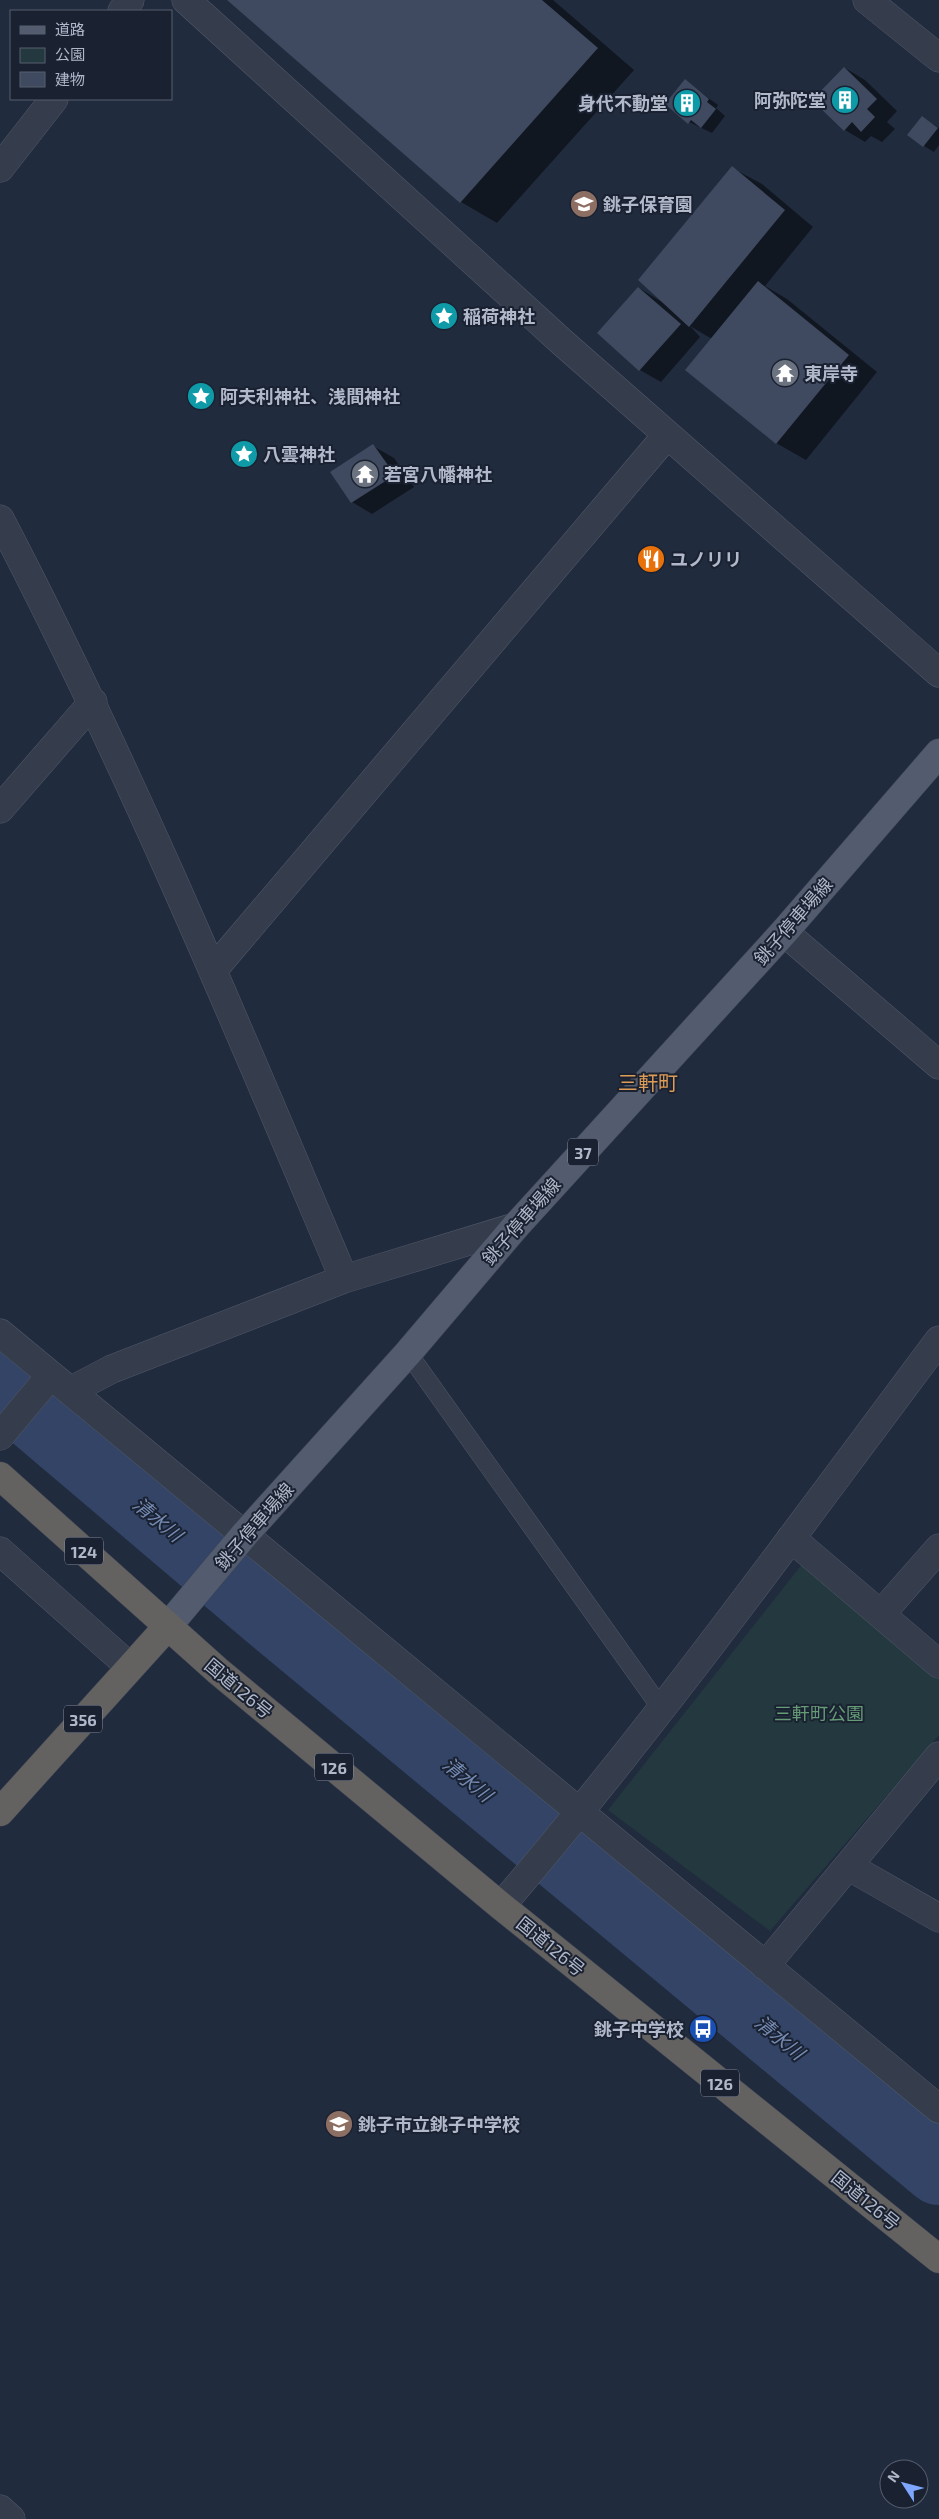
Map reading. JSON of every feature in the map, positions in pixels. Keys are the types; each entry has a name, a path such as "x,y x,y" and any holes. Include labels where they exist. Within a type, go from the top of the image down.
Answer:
{"highway":[{"name":"124","path":"0,1476 168,1626"},
{"name":"356","path":"0,1812 129,1666 168,1626"},
{"name":"国道126号","path":"168,1626 218,1671 501,1906 939,2259"}],"main road":[{"name":"銚子停車場線","path":"168,1626 245,1534 408,1353 515,1227 784,932 939,753"}],"street":[{"path":"186,0 563,343 939,673"},
{"path":"867,0 939,58"},
{"path":"0,168 53,100"},
{"path":"214,969 667,435"},
{"path":"0,519 93,702 214,969 344,1279"},
{"path":"0,809 93,702"},
{"path":"784,932 939,1065"},
{"path":"0,1436 60,1383 112,1369 344,1279 515,1227"},
{"path":"0,1333 939,2109"},
{"path":"501,1906 581,1812 791,1538 939,1340"},
{"path":"791,1538 939,1664"},
{"path":"881,1614 939,1548"},
{"path":"0,1551 129,1666"},
{"path":"765,1966 939,1756"},
{"path":"848,1866 939,1918"},
{"path":"0,2509 11,2519"}],"lane":[{"path":"408,1353 661,1708"}],"green space":[{"name":"三軒町公園","path":"803,1563 939,1674 939,1735 770,1931 608,1810"}],"building":[{"path":"227,0 542,0 598,48 460,203"},
{"name":"阿弥陀堂","path":"844,67 877,99 867,109 875,117 861,132 852,122 844,131 812,100"},
{"name":"身代不動堂","path":"685,79 709,99 707,102 716,109 701,128 691,120 688,124 665,104"},
{"path":"922,116 938,128 923,147 907,135"},
{"path":"732,166 785,210 689,327 638,280"},
{"path":"758,281 849,355 776,444 685,370"},
{"path":"638,287 681,324 639,371 597,333"},
{"path":"373,444 395,475 351,503 330,472"}],"waterway":[{"name":"清水川","path":"0,1385 271,1615 939,2169"}],"place":[{"name":"阿弥陀堂","path":"845,100"},
{"name":"身代不動堂","path":"687,103"},
{"name":"銚子保育園","path":"584,204"},
{"name":"稲荷神社","path":"444,316"},
{"name":"東岸寺","path":"785,373"},
{"name":"阿夫利神社、浅間神社","path":"201,396"},
{"name":"八雲神社","path":"244,454"},
{"name":"若宮八幡神社","path":"365,474"},
{"name":"ユノリリ","path":"651,559"},
{"name":"銚子中学校","path":"703,2029"},
{"name":"銚子市立銚子中学校","path":"339,2124"}],"district":[{"name":"三軒町","path":"648,1082"}]}
